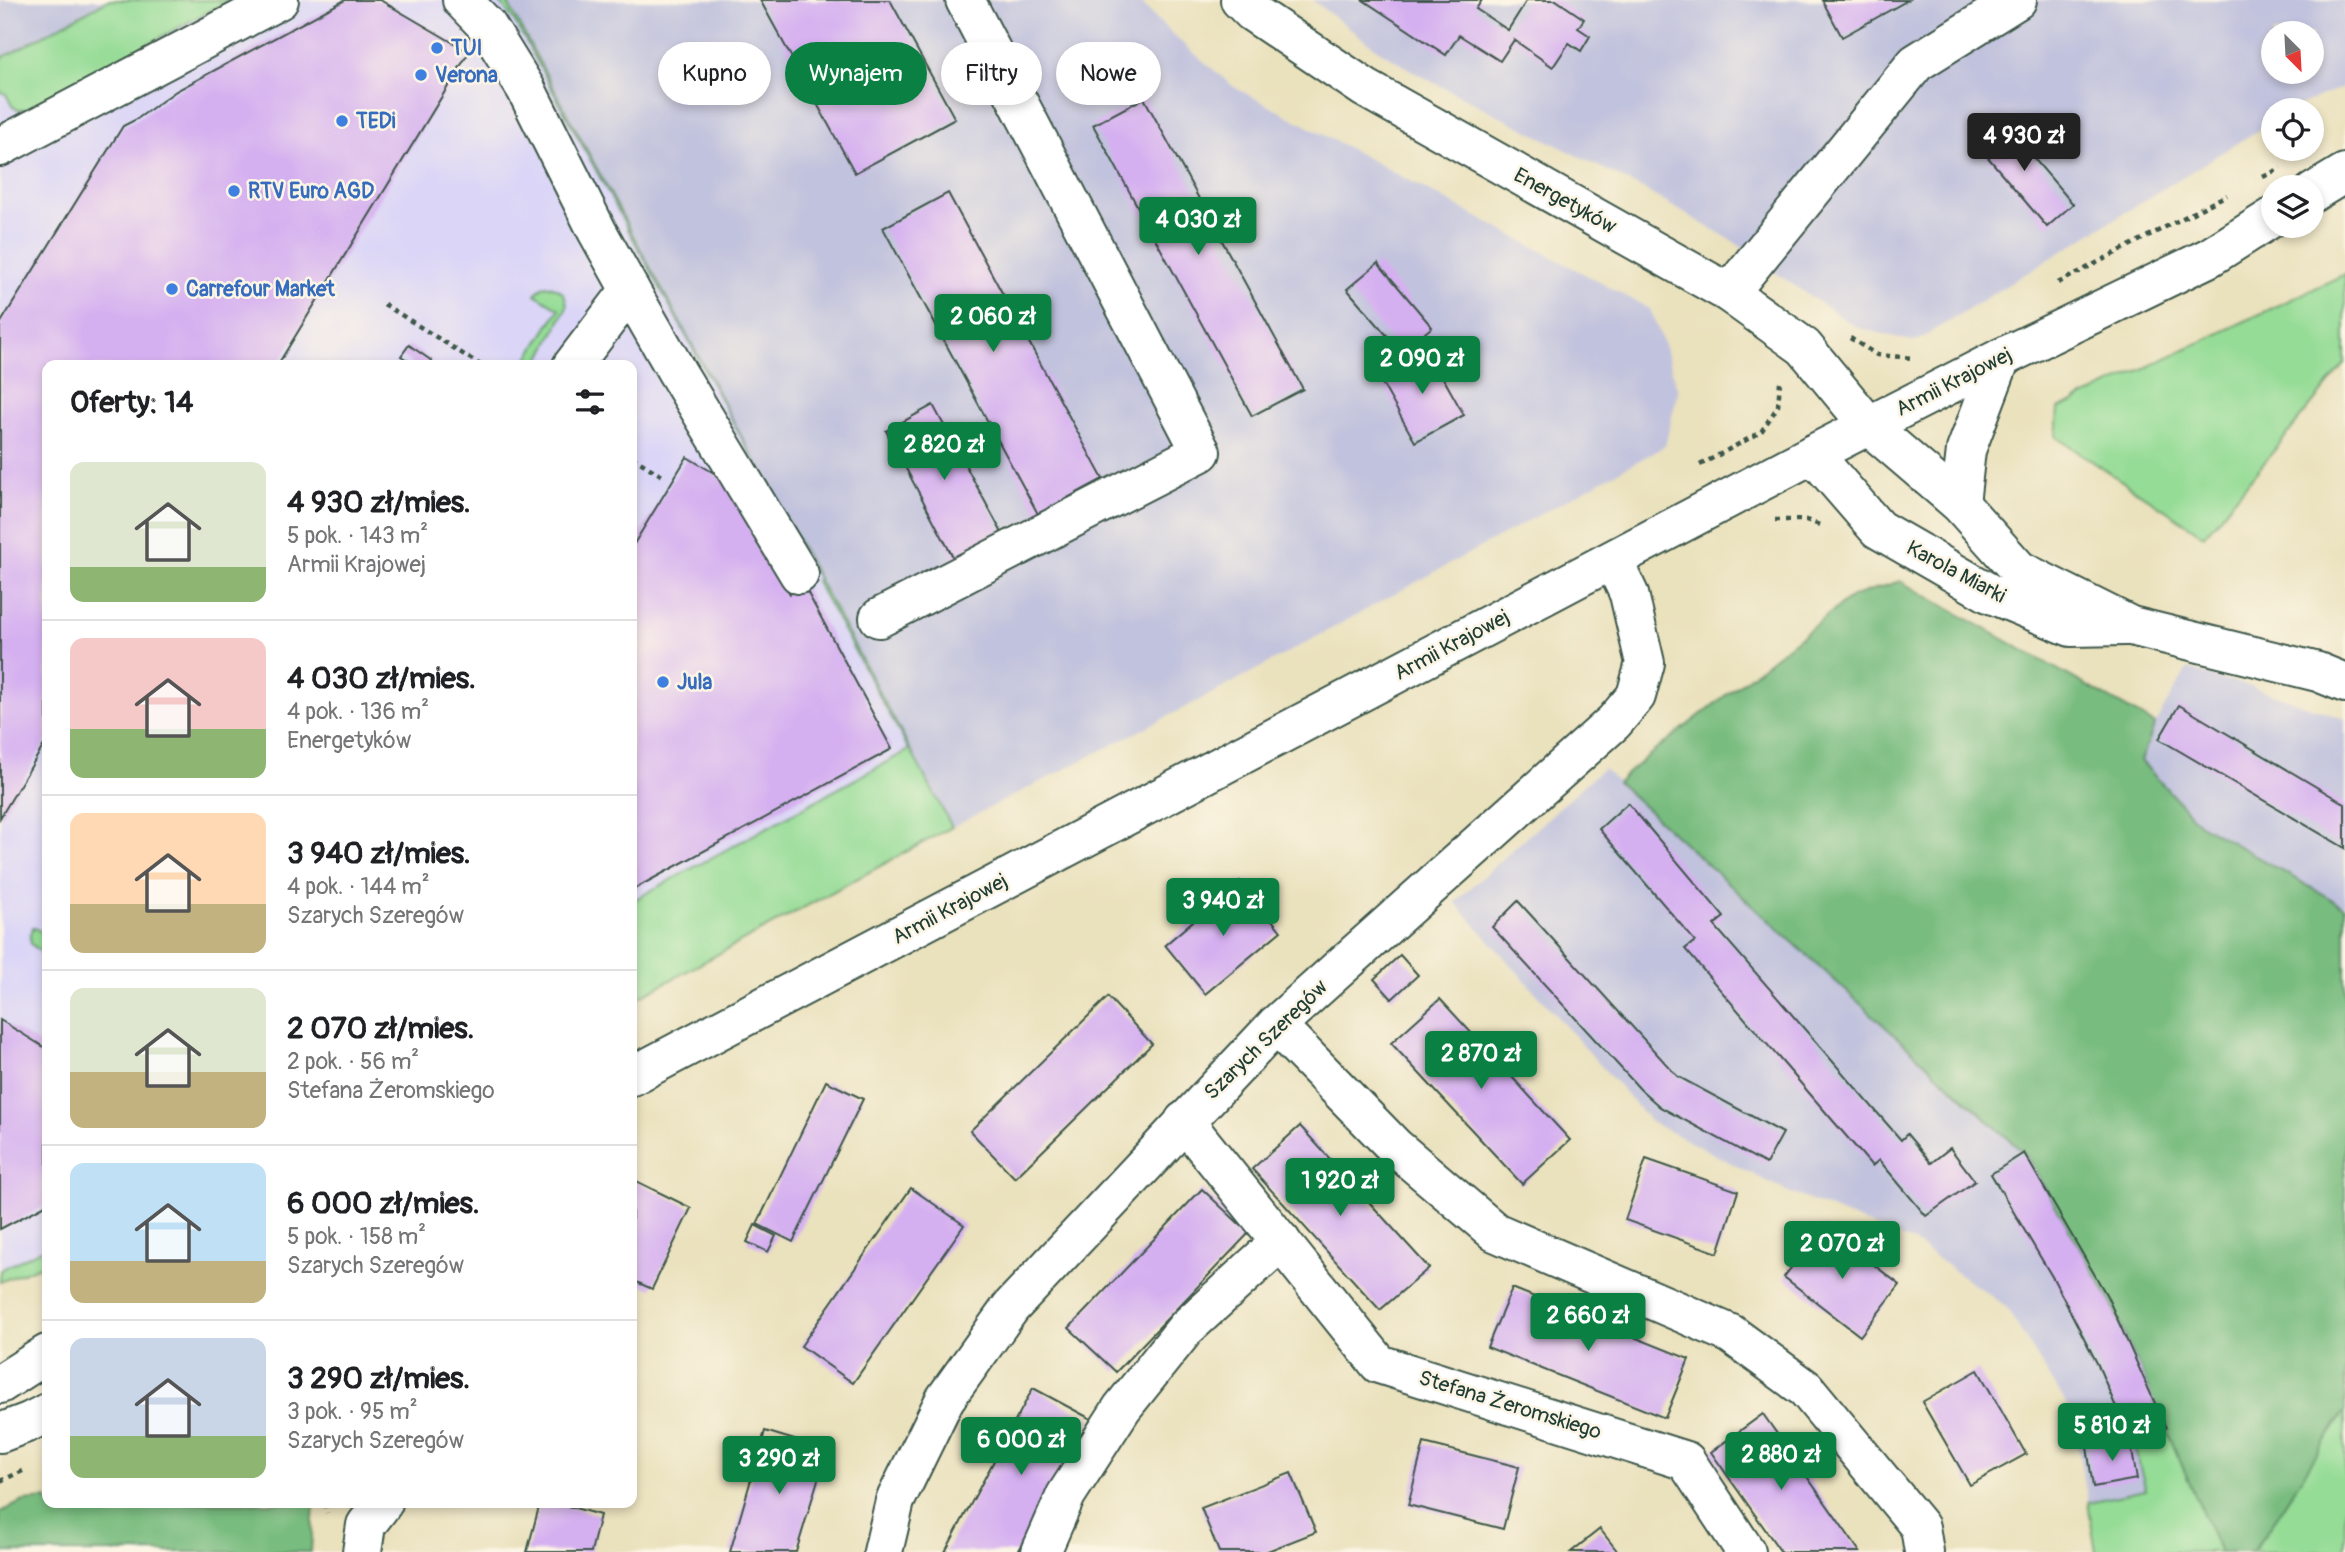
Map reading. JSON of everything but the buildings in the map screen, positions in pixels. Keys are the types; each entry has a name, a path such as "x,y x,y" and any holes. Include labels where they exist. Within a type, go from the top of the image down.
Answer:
{"street":[{"path":"0,147 279,0"},
{"path":"462,0 487,26 526,89 597,231 677,373 799,574"},
{"path":"879,618 1201,452 965,0"},
{"path":"1728,293 1916,63 2017,0"},
{"name":"Energetyków","path":"1262,7 1365,88 1728,293 1804,346 1869,426"},
{"path":"2324,175 2345,173"},
{"name":"Armii Krajowej","path":"637,1073 1813,454 2001,358 2210,257 2261,225"},
{"path":"577,360 630,289"},
{"path":"1960,504 1966,450 2001,358"},
{"name":"Karola Miarki","path":"1869,426 1960,504 2020,570 2131,626 2318,672 2345,683"},
{"name":"Karola Miarki","path":"1813,454 1878,529 1989,593 2071,626 2131,626"},
{"name":"Szarych Szeregów","path":"883,1552 895,1501 945,1399 1010,1307 1276,1025 1614,722 1636,695 1646,663 1629,594 1613,560"},
{"path":"1276,1025 1395,1147 1495,1232 1731,1334 1806,1389 1920,1527 1924,1552"},
{"name":"Stefana Żeromskiego","path":"1184,1121 1379,1364 1686,1461 1746,1552"},
{"path":"1041,1552 1066,1495 1122,1408 1186,1328 1281,1241"},
{"path":"0,1384 42,1357"},
{"path":"0,1433 42,1415"}],"path":[{"path":"2256,181 2261,181"},
{"path":"2058,283 2234,192"},
{"path":"384,304 473,360"},
{"path":"1842,332 1877,355 1914,358 1926,352"},
{"path":"1697,466 1761,432 1778,406 1780,374"},
{"path":"637,460 664,477"},
{"path":"0,1481 31,1467"}],"shaded area":[{"path":"0,0 108,0 0,59"},
{"path":"108,0 506,0 952,827 637,998 637,360 42,360 42,1265 0,1282 0,59"},
{"path":"506,0 1138,0 1175,37 1234,87 1650,309 1678,391 1665,446 1223,688 952,827"},
{"path":"1312,0 2345,0 2345,86 2318,98 2261,98 2261,128 1915,342 1856,327 1733,241 1639,187 1419,75 1377,49"},
{"path":"2187,669 2252,687 2345,719 2345,907 2198,823 2141,761 2155,724"},
{"path":"1603,768 2025,1154 2109,1299 2167,1430 2134,1445 2146,1490 2088,1502 2071,1411 2005,1306 1915,1243 1786,1191 1651,1122 1455,902"}],"green space":[{"path":"108,0 230,0 27,109 18,110 12,106 6,94 0,92 0,59"},
{"path":"498,0 506,0 789,524 525,40"},
{"path":"2345,274 2345,364 2204,536 2056,437 2058,409"},
{"path":"542,287 556,288 562,292 567,307 540,360 527,360 559,309 535,294"},
{"path":"818,578 952,827 637,998 637,898 909,750 816,581"},
{"path":"1900,581 2155,724 2141,761 2198,823 2345,907 2345,1411 2253,1552 2220,1552 2109,1299 2025,1154 1617,782 1851,597"},
{"path":"33,927 42,932 42,953 31,944"},
{"path":"42,1249 42,1265 0,1282 0,1270"},
{"path":"2345,1411 2345,1552 2253,1552"},
{"path":"2167,1430 2220,1552 2096,1552 2088,1502 2146,1490 2134,1445"},
{"path":"42,1499 42,1508 314,1508 311,1552 0,1552 0,1512 24,1501"}],"place":[{"name":"TUI","path":"437,48"},
{"name":"Verona","path":"421,75"},
{"name":"TEDi","path":"342,121"},
{"name":"RTV Euro AGD","path":"234,191"},
{"name":"Carrefour Market","path":"172,289"},
{"name":"Jula","path":"663,682"}]}
